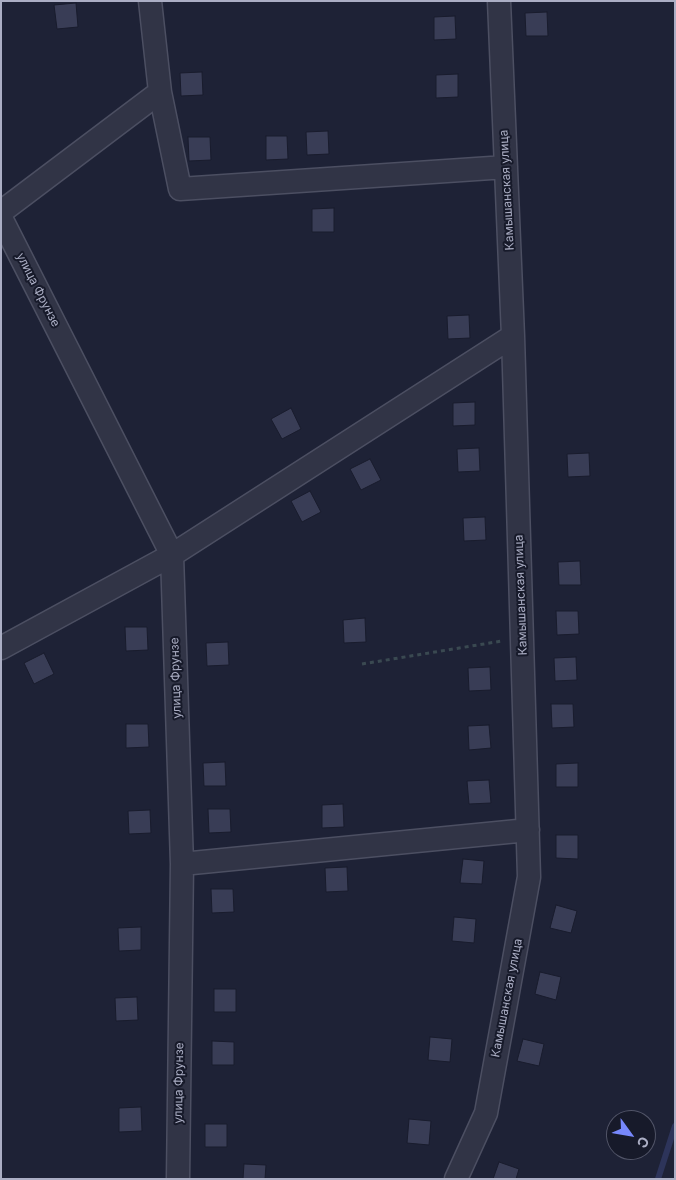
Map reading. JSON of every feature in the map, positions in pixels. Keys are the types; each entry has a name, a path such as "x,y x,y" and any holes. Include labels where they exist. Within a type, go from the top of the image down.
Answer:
{"street":[{"path":"150,1 160,92 180,188 506,167"},
{"name":"Камышанская улица","path":"456,1179 486,1113 529,877 513,336 498,1"},
{"path":"1,212 160,92"},
{"name":"улица Фрунзе","path":"1,218 172,555 182,864 178,1179"},
{"path":"1,648 172,555 513,336"},
{"path":"182,864 528,830"}],"path":[{"path":"362,664 522,638"}],"building":[{"path":"76,3 78,27 57,29 54,5"},
{"path":"547,12 548,36 526,36 525,13"},
{"path":"455,16 456,39 434,40 434,17"},
{"path":"202,72 203,95 181,96 180,73"},
{"path":"458,74 458,97 436,98 436,75"},
{"path":"328,131 329,154 307,155 306,132"},
{"path":"266,136 287,136 288,159 266,160"},
{"path":"188,137 210,137 211,160 189,161"},
{"path":"334,208 334,232 312,232 312,209"},
{"path":"469,315 470,338 448,339 447,316"},
{"path":"475,402 475,425 453,426 453,403"},
{"path":"291,408 301,429 282,439 271,419"},
{"path":"479,448 480,471 458,472 457,449"},
{"path":"589,453 590,476 568,477 567,454"},
{"path":"370,459 381,480 361,490 350,469"},
{"path":"310,491 321,512 302,522 291,501"},
{"path":"485,517 486,540 464,541 463,518"},
{"path":"580,561 581,585 559,585 558,562"},
{"path":"556,611 578,611 579,634 557,635"},
{"path":"365,618 366,642 344,643 343,620"},
{"path":"125,627 147,627 148,650 126,651"},
{"path":"228,642 229,665 207,666 206,643"},
{"path":"44,653 54,674 34,684 24,663"},
{"path":"576,657 577,680 555,681 554,658"},
{"path":"490,667 491,690 469,691 468,668"},
{"path":"551,704 573,704 574,727 552,728"},
{"path":"126,724 148,724 149,747 126,748"},
{"path":"489,725 491,748 469,750 468,726"},
{"path":"225,762 226,786 204,786 203,763"},
{"path":"578,763 578,787 556,787 556,764"},
{"path":"489,780 491,803 469,804 467,781"},
{"path":"343,804 344,827 322,828 322,805"},
{"path":"208,809 230,809 231,832 209,833"},
{"path":"150,810 151,833 129,834 128,811"},
{"path":"556,835 578,835 578,859 556,858"},
{"path":"463,859 484,861 482,884 460,883"},
{"path":"347,867 348,891 326,892 325,868"},
{"path":"211,889 233,889 234,912 212,913"},
{"path":"556,905 577,911 571,933 550,928"},
{"path":"454,917 476,919 474,943 452,941"},
{"path":"141,927 141,950 119,951 118,928"},
{"path":"540,972 561,977 556,1000 535,994"},
{"path":"214,989 236,989 236,1012 214,1012"},
{"path":"137,997 138,1020 116,1021 115,998"},
{"path":"430,1037 452,1039 450,1062 428,1060"},
{"path":"523,1039 544,1044 539,1066 517,1061"},
{"path":"212,1041 234,1042 234,1065 212,1065"},
{"path":"141,1107 142,1131 119,1132 119,1108"},
{"path":"409,1119 431,1121 429,1145 407,1143"},
{"path":"205,1124 227,1124 227,1147 205,1147"},
{"path":"499,1162 519,1169 516,1179 493,1179"},
{"path":"244,1164 266,1165 265,1179 243,1179"}],"waterway":[{"path":"658,1179 675,1126"}]}
